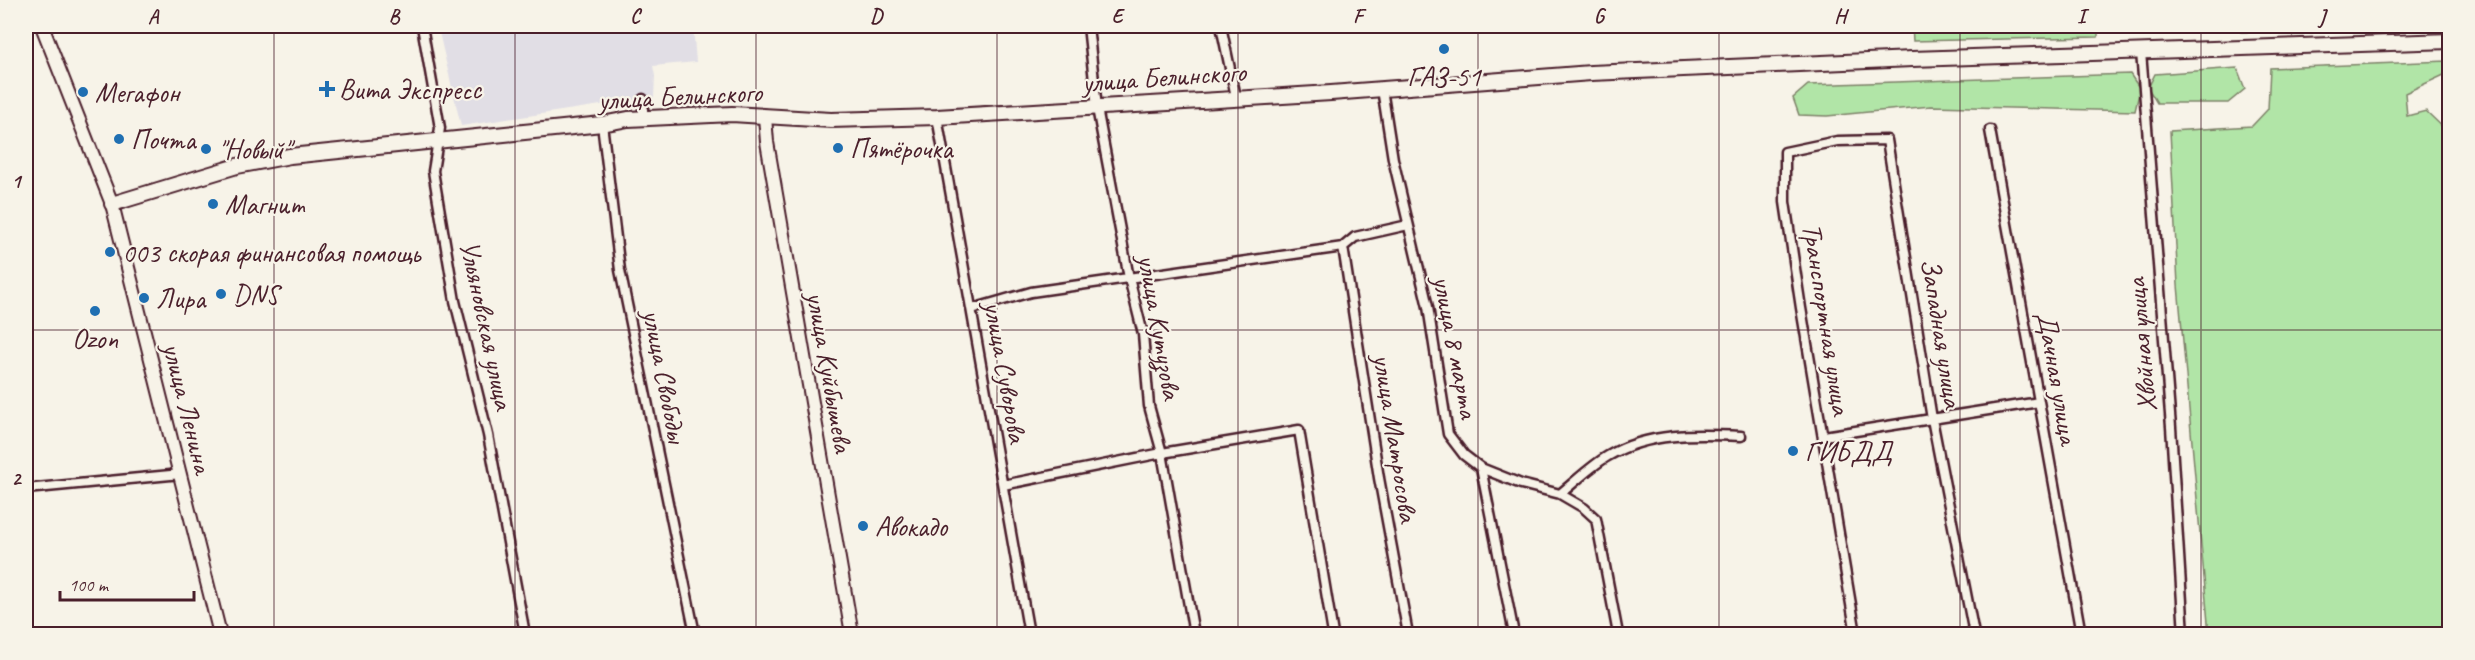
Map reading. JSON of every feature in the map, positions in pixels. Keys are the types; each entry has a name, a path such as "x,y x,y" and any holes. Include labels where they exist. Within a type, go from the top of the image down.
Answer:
{"main road":[{"name":"улица Ленина","path":"42,26 112,204 220,634"},
{"name":"улица Белинского","path":"112,204 237,166 279,158 602,124 628,119 732,114 831,120 937,117 1603,73 1912,59 2450,41"},
{"name":"улица Куйбышева","path":"765,117 769,154 852,634"}],"street":[{"name":"Ульяновская улица","path":"422,26 440,128 433,171 455,301 488,435 525,634"},
{"name":"улица Кутузова","path":"1088,26 1097,108 1143,334 1149,406 1162,453 1194,634"},
{"path":"1221,26 1236,97"},
{"name":"Хвойная улица","path":"2140,52 2171,427 2184,634"},
{"name":"улица 8 марта","path":"1382,89 1393,159 1428,307 1448,434 1464,455 1481,468 1521,484 1560,494"},
{"path":"643,99 643,120"},
{"name":"улица Суворова","path":"937,117 1029,634"},
{"name":"улица Свободы","path":"602,124 620,270 694,634"},
{"name":"Дачная улица","path":"1990,130 2081,634"},
{"name":"Западная улица","path":"1785,152 1837,141 1887,140 1932,419 1974,634"},
{"name":"Транспортная улица","path":"1785,152 1785,202 1856,634"},
{"path":"972,309 1031,292 1343,247 1355,237 1408,225"},
{"name":"улица Матросова","path":"1343,247 1379,478 1408,634"},
{"path":"1824,436 2039,402"},
{"path":"1003,484 1162,453 1299,430 1333,634"},
{"path":"1618,634 1596,519 1584,508 1560,494 1608,456 1654,438 1699,434 1741,436"},
{"path":"1481,468 1514,634"},
{"path":"26,489 180,474"}],"shaded area":[{"path":"446,26 693,26 696,62 653,66 654,97 461,126 438,28"}],"green space":[{"path":"1912,26 2098,26 2098,37 1913,41"},
{"path":"2125,26 2199,26 2125,31"},
{"path":"2240,26 2397,26 2241,32"},
{"path":"2447,61 2444,75 2405,93 2407,116 2426,111 2449,133 2449,634 2209,634 2178,285 2170,131 2252,126 2268,109 2270,68"},
{"path":"2237,68 2245,89 2228,103 2157,103 2148,88 2155,74"},
{"path":"2130,74 2140,89 2135,111 1931,106 1827,116 1799,115 1793,98 1808,85"}],"place":[{"name":"ГАЗ-51","path":"1444,49"},
{"name":"Вита Экспресс","path":"327,89"},
{"name":"Мегафон","path":"83,92"},
{"name":"Почта","path":"119,139"},
{"name":"Пятёрочка","path":"838,148"},
{"name":"\"Новый\"","path":"206,149"},
{"name":"Магнит","path":"213,204"},
{"name":"003 скорая финансовая помощь","path":"110,252"},
{"name":"DNS","path":"221,294"},
{"name":"Лира","path":"144,298"},
{"name":"Ozon","path":"95,311"},
{"name":"ГИБДД","path":"1793,451"},
{"name":"Авокадо","path":"863,526"}]}
